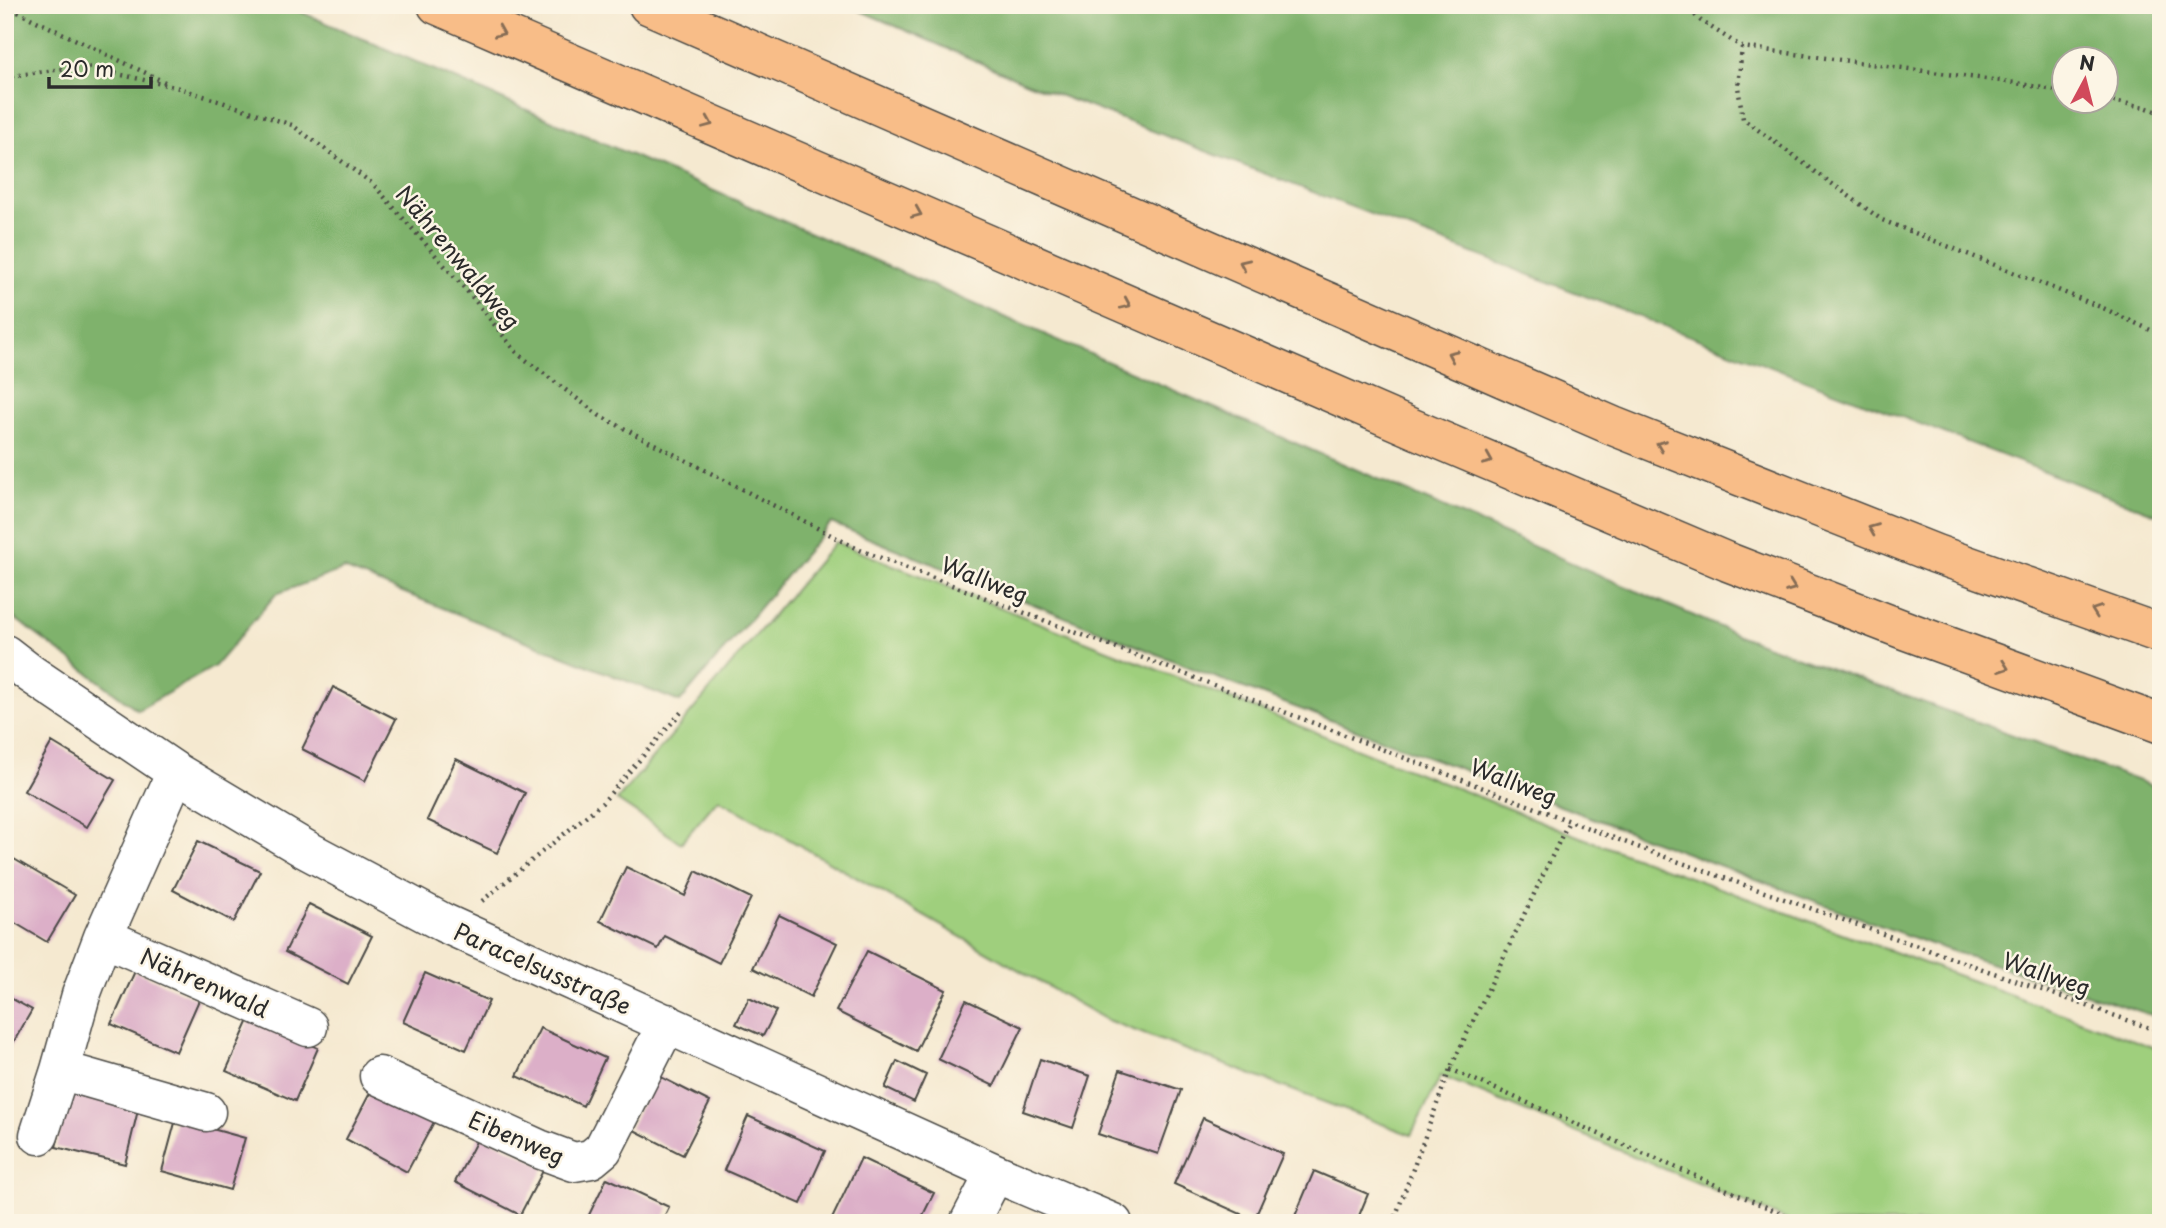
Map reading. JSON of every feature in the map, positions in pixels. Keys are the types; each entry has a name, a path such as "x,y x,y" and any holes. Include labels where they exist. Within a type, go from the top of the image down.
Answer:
{"highway":[{"path":"437,5 1400,423 1728,562 1919,636 2161,724"},
{"path":"648,5 1613,426 1936,554 2161,634"}],"street":[{"name":"Paracelsusstraße","path":"5,654 176,772 304,849 457,929 995,1173 1113,1223"},
{"path":"39,1135 81,995 103,937 176,772"},
{"name":"Nährenwald","path":"103,937 308,1027"},
{"name":"Eibenweg","path":"379,1076 539,1149 574,1162 591,1158 603,1149 667,1023"},
{"path":"60,1070 206,1112"},
{"path":"969,1223 995,1173"}],"path":[{"path":"1685,5 1701,21 1742,47 2050,89"},
{"path":"5,6 179,88"},
{"path":"1742,47 1738,87 1743,119 1882,220 2104,308 2161,335"},
{"name":"Nährenwaldweg","path":"5,77 83,66 179,88 292,125 373,184 473,298 518,354 600,416 860,550"},
{"path":"2120,103 2161,113"},
{"name":"Wallweg","path":"860,550 1651,852 2161,1032"},
{"path":"457,929 475,906 602,803 684,709"},
{"path":"1393,1223 1450,1069 1569,821"},
{"path":"1450,1069 1803,1223"}],"green space":[{"path":"5,5 285,5 1738,635 2161,789 2161,1018 1930,944 1209,675 831,523 680,702 344,569 276,594 215,666 138,710 5,611"},
{"path":"847,5 2161,5 2161,516 1027,83"},
{"path":"835,542 1580,837 2161,1050 2161,1223 1794,1223 1441,1076 1411,1135 1107,1020 718,799 681,843 617,800"}],"building":[{"path":"333,687 396,719 365,781 302,749"},
{"path":"52,742 115,780 87,827 24,791"},
{"path":"456,759 525,793 497,853 427,820"},
{"path":"198,841 260,871 234,922 173,890"},
{"path":"14,859 75,895 47,942 5,917 5,873"},
{"path":"626,867 685,896 696,871 751,898 719,963 665,936 658,949 600,921"},
{"path":"309,904 372,936 348,984 285,952"},
{"path":"779,915 837,943 811,997 753,968"},
{"path":"867,951 946,990 916,1051 836,1011"},
{"path":"135,971 199,1000 176,1052 111,1024"},
{"path":"425,973 489,1001 466,1050 403,1022"},
{"path":"5,995 32,1010 5,1057"},
{"path":"749,998 776,1011 763,1036 736,1024"},
{"path":"966,1000 1023,1027 994,1086 938,1059"},
{"path":"250,1018 318,1048 295,1101 226,1071"},
{"path":"540,1028 605,1058 583,1106 517,1076"},
{"path":"1040,1059 1090,1076 1073,1128 1023,1111"},
{"path":"897,1061 926,1075 914,1102 885,1088"},
{"path":"1120,1070 1181,1090 1158,1154 1098,1134"},
{"path":"657,1075 710,1102 683,1155 630,1128"},
{"path":"372,1089 434,1122 407,1172 346,1139"},
{"path":"70,1093 138,1110 125,1164 56,1147"},
{"path":"748,1116 825,1151 801,1204 724,1170"},
{"path":"1203,1118 1283,1154 1254,1220 1174,1184"},
{"path":"176,1119 245,1138 230,1190 162,1171"},
{"path":"480,1134 545,1167 520,1215 455,1182"},
{"path":"861,1158 934,1193 919,1223 830,1223"},
{"path":"1314,1171 1368,1194 1356,1223 1292,1223"},
{"path":"607,1178 669,1207 661,1223 585,1223"}]}
